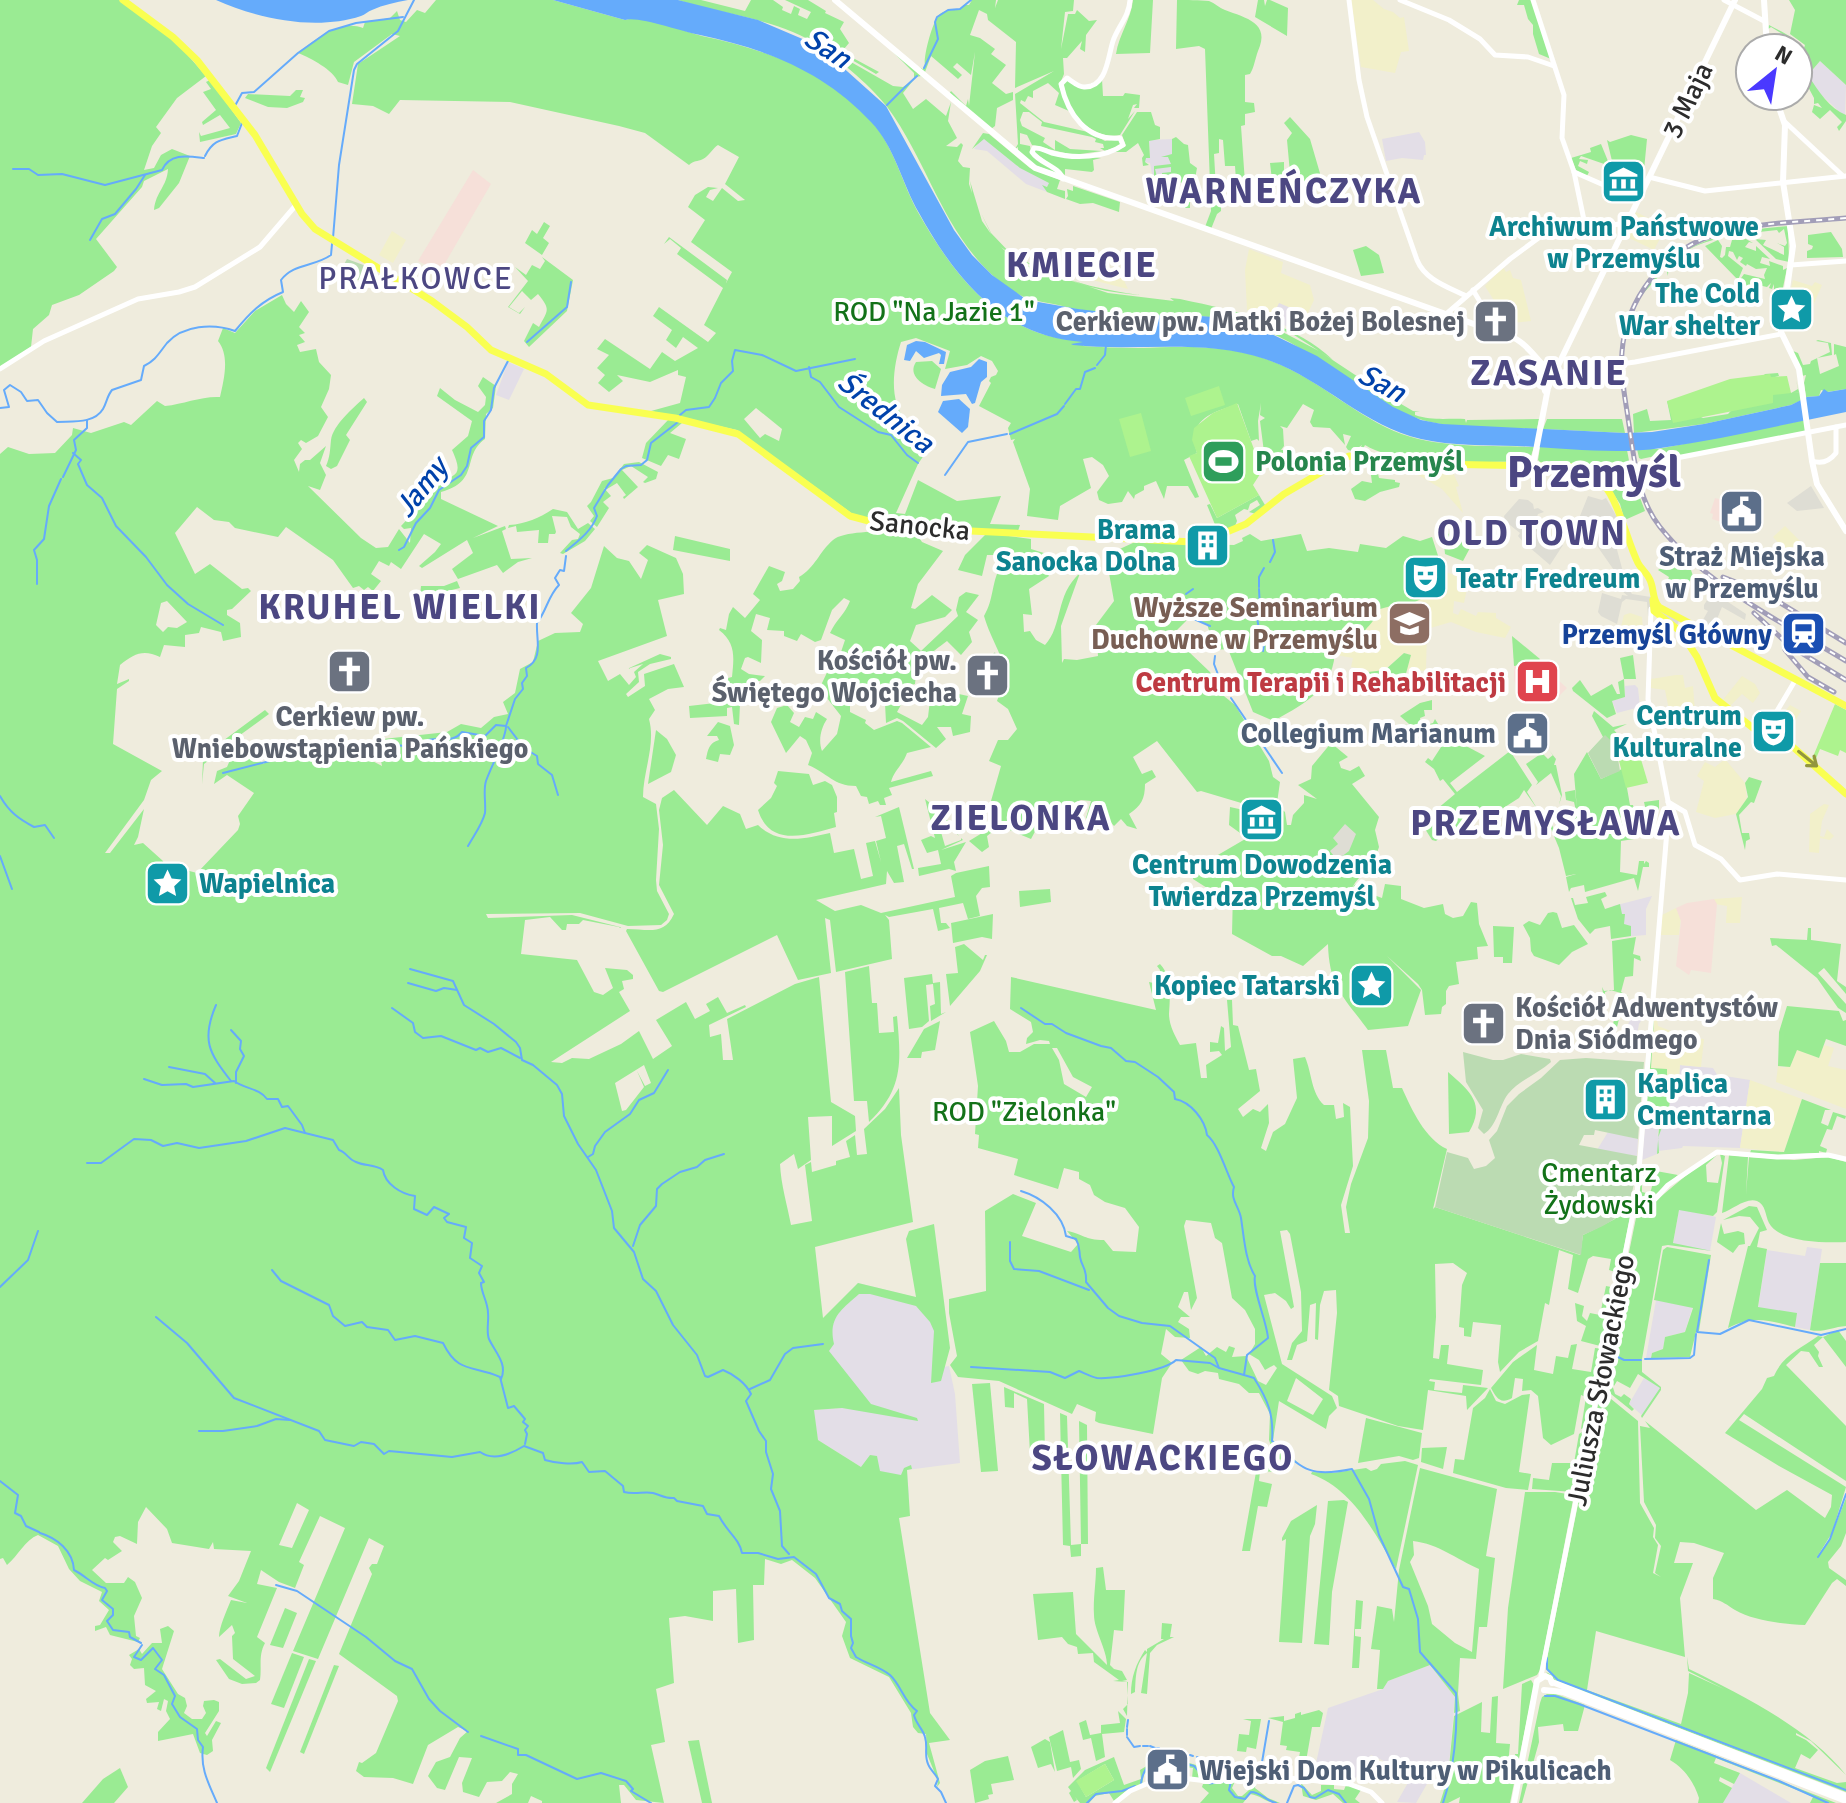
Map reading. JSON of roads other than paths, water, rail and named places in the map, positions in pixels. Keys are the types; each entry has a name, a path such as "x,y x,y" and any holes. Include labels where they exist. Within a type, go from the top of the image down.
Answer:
{"main road":[{"name":"Sanocka","path":"123,0 173,37 197,60 260,143 309,223 328,238 431,300 494,352 546,374 581,401 595,407 657,415 734,432 755,444 850,516 915,531 1200,541 1249,522 1277,498 1349,456 1409,463 1536,462 1594,472"},
{"path":"835,0 1025,162 1063,180 1498,332 1521,342 1543,367 1554,374"},
{"path":"1764,0 1765,32"},
{"name":"3 Maja","path":"1554,374 1734,2"},
{"path":"1781,112 1786,126 1783,182 1794,263 1784,299 1780,336 1800,376"},
{"path":"471,323 476,336"},
{"path":"1780,336 1798,364 1812,461 1821,491 1846,532"},
{"path":"1788,346 1792,337"},
{"path":"1538,362 1545,404"},
{"path":"1545,391 1554,374"},
{"path":"1536,462 1545,404 1554,374"},
{"path":"1594,472 1620,517 1639,565 1650,580 1654,605 1675,620 1846,706"},
{"path":"1594,472 1620,517"},
{"path":"1675,620 1715,698 1764,734 1793,747 1846,794"},
{"path":"1545,1683 1844,1800"},
{"path":"1545,1683 1844,1800"},
{"name":"Juliusza Słowackiego","path":"1515,1803 1545,1683"}],"street":[{"path":"1063,180 1060,172 1035,156 1032,152 1034,148 1083,156 1106,153 1123,145 1120,138 1103,139 1081,124 1067,102 1061,84 1067,78 1087,87 1101,77 1109,60 1113,39 1127,15 1130,0"},
{"path":"1400,0 1452,22 1480,39 1495,55 1528,57 1555,67"},
{"path":"1533,0 1565,99 1562,138 1574,172 1585,225"},
{"path":"1724,0 1734,2 1764,21"},
{"path":"1349,1 1367,117 1412,248 1422,271 1466,296"},
{"path":"1786,126 1844,176"},
{"path":"1574,172 1638,200"},
{"path":"1649,177 1705,191 1844,176"},
{"path":"0,369 41,343 145,296 195,287 260,247 296,205"},
{"path":"1445,315 1538,237 1585,225 1627,223"},
{"path":"1794,263 1846,261"},
{"path":"1457,291 1473,290"},
{"path":"1473,290 1498,332"},
{"path":"1457,291 1457,303"},
{"path":"1554,374 1780,336"},
{"path":"1559,363 1565,372"},
{"path":"1594,472 1657,463 1836,428 1836,453 1829,460 1812,461"},
{"path":"1655,477 1657,463"},
{"path":"1594,472 1625,468"},
{"path":"1614,470 1641,470 1663,480"},
{"name":"Juliusza Słowackiego","path":"1545,1683 1543,1663 1635,1212 1668,802 1648,695 1654,605"},
{"path":"1764,734 1796,679"},
{"path":"1668,802 1685,812 1695,845 1720,858 1743,881 1777,874 1846,880"},
{"path":"1635,1212 1645,1209 1668,1185 1717,1152 1777,1157 1828,1155 1846,1159"},
{"path":"1115,1803 1130,1791 1165,1776 1204,1781 1237,1773 1344,1783 1367,1790 1382,1803"}],"water":[{"path":"216,0 408,0 344,20 306,23 250,13"},
{"path":"553,0 678,0 758,20 819,46 886,106 954,230 972,255 992,275 1027,300 1137,316 1213,317 1255,326 1317,356 1393,407 1421,420 1442,424 1652,432 1791,405 1807,397 1819,396 1824,389 1828,392 1846,389 1846,412 1644,450 1457,444 1400,433 1286,367 1242,353 1194,347 1073,345 1083,342 1055,338 1029,329 1006,317 966,282 933,238 879,132 834,89 793,65 748,47 650,22 625,20"},
{"path":"916,341 946,352 944,364 939,364 939,353 924,358 916,351 910,361 904,360 907,345"},
{"path":"979,359 987,362 987,377 981,382 975,403 972,404 966,394 941,396 942,385 950,372 971,367"},
{"path":"959,399 970,409 968,427 962,433 938,412 943,401"}],"waterway":[{"path":"333,238 339,165 354,70 357,64 398,31 414,0"},
{"path":"924,68 938,39 937,17 948,10 960,9 971,0"},
{"path":"236,104 242,93 254,92 298,53 329,31 356,23 403,17"},
{"path":"904,88 917,76"},
{"path":"887,105 903,89"},
{"path":"205,156 214,144 237,136 242,123"},
{"path":"13,169 29,169 38,175 62,174 105,185 162,170 174,158 204,158"},
{"path":"90,240 102,219 115,214 145,175"},
{"path":"0,408 9,407 4,390 10,385 21,392 27,401 38,400 57,422 94,417 103,409 112,390 141,380 144,366 174,337 199,327 235,331 256,308 283,292 281,280 286,275 331,255 332,244"},
{"name":"Jamy","path":"527,342 567,307 571,282"},
{"name":"Średnica","path":"1097,365 1105,355 1106,345"},
{"name":"Średnica","path":"680,415 686,410 709,407 721,383 733,371 735,350 762,355 796,371 855,359"},
{"name":"Jamy","path":"399,550 404,547 439,490 461,475 467,466 471,448 484,437 484,421 491,410 494,388 508,361"},
{"name":"Średnica","path":"809,367 811,377 820,382 839,407 878,432 891,435 918,463"},
{"name":"Średnica","path":"1065,404 1076,389 1080,389 1085,372 1095,368"},
{"name":"Średnica","path":"1010,434 1057,414 1064,406"},
{"path":"63,477 76,450 74,440 87,428 87,420"},
{"name":"Średnica","path":"566,551 591,527 597,516 594,508 621,469 641,465 647,460 651,443 678,422"},
{"name":"Średnica","path":"945,475 968,442 1007,434"},
{"path":"73,453 81,460 78,464 87,485 102,498 116,526 146,557 167,585 188,604 223,625"},
{"path":"37,584 34,550 44,539 49,506 61,479"},
{"path":"1270,562 1275,552 1273,540"},
{"name":"Średnica","path":"375,749 389,744 415,746 430,739 454,738 462,732 485,736 496,725 506,726 515,699 523,689 526,668 537,654 537,623 559,585 555,578 560,570 564,571 566,556"},
{"path":"1259,587 1259,577 1264,568"},
{"path":"1186,594 1193,589"},
{"path":"1259,589 1260,610"},
{"path":"1178,612 1210,626"},
{"path":"1257,618 1259,629"},
{"path":"1261,633 1264,639"},
{"path":"1263,651 1264,644"},
{"path":"1215,656 1214,664 1222,685"},
{"path":"1231,698 1282,773"},
{"path":"468,846 484,817 486,781 506,727"},
{"path":"508,727 524,748 537,756 538,764 552,775 558,795"},
{"name":"Średnica","path":"303,753 327,756 373,749"},
{"name":"Średnica","path":"223,773 270,761 290,751 299,752"},
{"path":"0,796 19,818 34,827 45,825 54,838"},
{"path":"0,856 12,889"},
{"path":"410,969 453,981 464,1005 516,1042 522,1060 557,1085 562,1094 564,1116 596,1170 612,1211 614,1228 634,1252 643,1279 656,1291 673,1325 697,1355 705,1376 723,1370 739,1379 751,1394 746,1401 766,1441 773,1474 771,1489 780,1511 782,1546 789,1554"},
{"path":"408,983 436,991 444,988 457,990"},
{"path":"216,1005 208,1037 217,1062 231,1081"},
{"path":"392,1008 413,1023 415,1032 423,1038 441,1036 488,1052 501,1048 520,1058"},
{"path":"1021,1008 1045,1024 1111,1048 1126,1061 1135,1062 1158,1077 1174,1092 1175,1099 1196,1112 1219,1152 1234,1187 1234,1199 1268,1338 1247,1355 1244,1375 1254,1378 1266,1401 1271,1415 1272,1441 1307,1469 1325,1472 1352,1469 1369,1499 1379,1535 1403,1587 1409,1589 1418,1619 1420,1652 1456,1693 1454,1749 1443,1803"},
{"path":"231,1030 241,1041 240,1049 244,1056 236,1072 236,1083"},
{"path":"169,1067 205,1074 215,1083"},
{"path":"588,1157 593,1154 605,1132 630,1114 639,1100 654,1093 668,1070"},
{"path":"144,1079 162,1085 186,1084 193,1087 234,1081 267,1099 278,1099 282,1107 288,1106 305,1133"},
{"path":"87,1163 101,1163 134,1139 151,1140 163,1146 177,1143 199,1148 246,1141 285,1128 333,1140 339,1150 351,1159 380,1168 394,1188 415,1196 414,1209 427,1215 434,1207 449,1214 444,1218 447,1222 466,1227 464,1238 472,1243 470,1258 482,1266 479,1273 484,1282 481,1283 482,1290 488,1309 488,1336 502,1363 501,1379"},
{"path":"633,1246 640,1225 656,1206 657,1189 680,1172 724,1154"},
{"path":"1021,1191 1036,1197 1050,1208 1061,1221 1066,1236 1076,1239 1086,1282 1108,1308 1119,1316 1142,1323 1170,1326 1215,1358 1219,1368 1244,1375"},
{"path":"0,1287 28,1260 38,1231"},
{"path":"1010,1242 1010,1261 1014,1269 1039,1271 1089,1290"},
{"path":"1709,1260 1697,1332 1720,1334 1749,1320 1821,1335 1846,1329"},
{"path":"272,1270 281,1281 329,1305 333,1316 345,1326 362,1322 367,1327 388,1330 395,1340 415,1336 443,1343 454,1360 500,1377 508,1408 514,1406 528,1426 525,1444"},
{"path":"156,1317 187,1343 234,1398 319,1431 325,1440 354,1446 361,1442 374,1444 384,1454 389,1451 452,1457 480,1452 491,1456 502,1455 524,1446 543,1453 545,1460 582,1462 589,1472 605,1471 623,1486 624,1492 653,1493 703,1506 707,1514 719,1516 742,1553 758,1553 778,1559 794,1557 816,1574 829,1598 840,1604 842,1611 851,1619 851,1648 856,1657 890,1675 917,1711 914,1715 925,1737 927,1761 938,1779 935,1786 946,1803"},
{"path":"1645,1359 1690,1358 1694,1355 1696,1334"},
{"path":"750,1389 770,1380 785,1354 793,1348 823,1344"},
{"path":"1618,1357 1641,1360"},
{"path":"971,1367 1050,1372 1065,1378 1079,1371 1097,1378 1126,1376 1161,1368 1176,1360 1210,1363 1219,1368"},
{"path":"199,1431 223,1431 257,1426 276,1419 290,1420"},
{"path":"0,1481 18,1495 15,1513 21,1516 26,1526 39,1532"},
{"path":"1818,1557 1830,1539 1846,1494"},
{"path":"40,1533 63,1546 71,1557 74,1570 105,1588 107,1591 102,1600 113,1609 113,1615 107,1621 113,1630 129,1632 130,1637 141,1643"},
{"path":"276,1585 297,1591 366,1637 395,1661 412,1669 429,1699 468,1732"},
{"path":"142,1645 134,1657 141,1660 153,1648 162,1660 155,1669 164,1675 175,1696 172,1704 180,1717 197,1729 198,1740 203,1747 204,1769 217,1803"},
{"path":"1547,1658 1547,1669 1558,1680 1846,1790"},
{"path":"1545,1696 1579,1704 1828,1803"},
{"path":"1127,1727 1128,1720"},
{"path":"1260,1774 1269,1721"},
{"path":"1127,1729 1127,1735"},
{"path":"481,1736 518,1749 518,1755 526,1755 577,1779 601,1773 626,1781 633,1789 631,1791 651,1803"},
{"path":"1127,1737 1134,1747 1140,1746"},
{"path":"1143,1746 1148,1746"},
{"path":"1150,1746 1155,1748"},
{"path":"1161,1749 1165,1750"},
{"path":"1176,1752 1187,1755"},
{"path":"1197,1757 1219,1766"},
{"path":"1141,1783 1148,1766 1154,1762 1176,1762 1194,1766 1209,1783 1231,1781 1229,1790 1235,1797 1245,1799 1255,1792 1276,1803"},
{"path":"1287,1803 1294,1786 1298,1785 1310,1797 1315,1798 1328,1790 1339,1794 1346,1803"},
{"path":"1087,1803 1096,1794 1135,1786"}],"railway":[{"path":"1846,218 1746,227 1696,242 1664,265 1639,296 1625,332 1622,360 1624,394 1637,475 1646,503 1660,527 1700,568 1723,585 1846,661"},
{"path":"1723,577 1764,593 1846,643"},
{"path":"1754,613 1790,646 1846,680"},
{"path":"1785,650 1808,677 1834,692"}],"place":[{"name":"Archiwum Państwowe w Przemyślu","path":"1624,181"},
{"name":"The Cold War shelter","path":"1791,309"},
{"name":"Cerkiew pw. Matki Bożej Bolesnej","path":"1496,321"},
{"name":"Polonia Przemyśl","path":"1224,461"},
{"name":"Straż Miejska w Przemyślu","path":"1742,511"},
{"name":"Brama Sanocka Dolna","path":"1207,545"},
{"name":"Teatr Fredreum","path":"1425,578"},
{"name":"Wyższe Seminarium Duchowne w Przemyślu","path":"1409,623"},
{"name":"Przemyśl Główny","path":"1803,634"},
{"name":"Cerkiew pw. Wniebowstąpienia Pańskiego","path":"350,672"},
{"name":"Kościół pw. Świętego Wojciecha","path":"988,676"},
{"name":"Centrum Terapii i Rehabilitacji","path":"1537,682"},
{"name":"Centrum Kulturalne","path":"1773,731"},
{"name":"Collegium Marianum","path":"1527,733"},
{"name":"Centrum Dowodzenia Twierdza Przemyśl","path":"1262,819"},
{"name":"Wapielnica","path":"168,883"},
{"name":"Kopiec Tatarski","path":"1371,985"},
{"name":"Kościół Adwentystów Dnia Siódmego","path":"1484,1023"},
{"name":"Kaplica Cmentarna","path":"1606,1099"},
{"name":"Wiejski Dom Kultury w Pikulicach","path":"1168,1770"}],"district":[{"name":"WARNEŃCZYKA","path":"1284,190"},
{"name":"KMIECIE","path":"1082,264"},
{"name":"PRAŁKOWCE","path":"416,278"},
{"name":"ZASANIE","path":"1549,372"},
{"name":"Przemyśl","path":"1594,472"},
{"name":"OLD TOWN","path":"1532,532"},
{"name":"KRUHEL WIELKI","path":"400,606"},
{"name":"ZIELONKA","path":"1021,817"},
{"name":"PRZEMYSŁAWA","path":"1546,822"},
{"name":"SŁOWACKIEGO","path":"1163,1457"}],"water label":[{"name":"San","path":"828,48"},
{"name":"San","path":"1382,383"}],"park label":[{"name":"ROD \"Na Jazie 1\"","path":"934,311"},
{"name":"ROD \"Zielonka\"","path":"1024,1111"},
{"name":"Cmentarz Żydowski","path":"1599,1188"}]}
